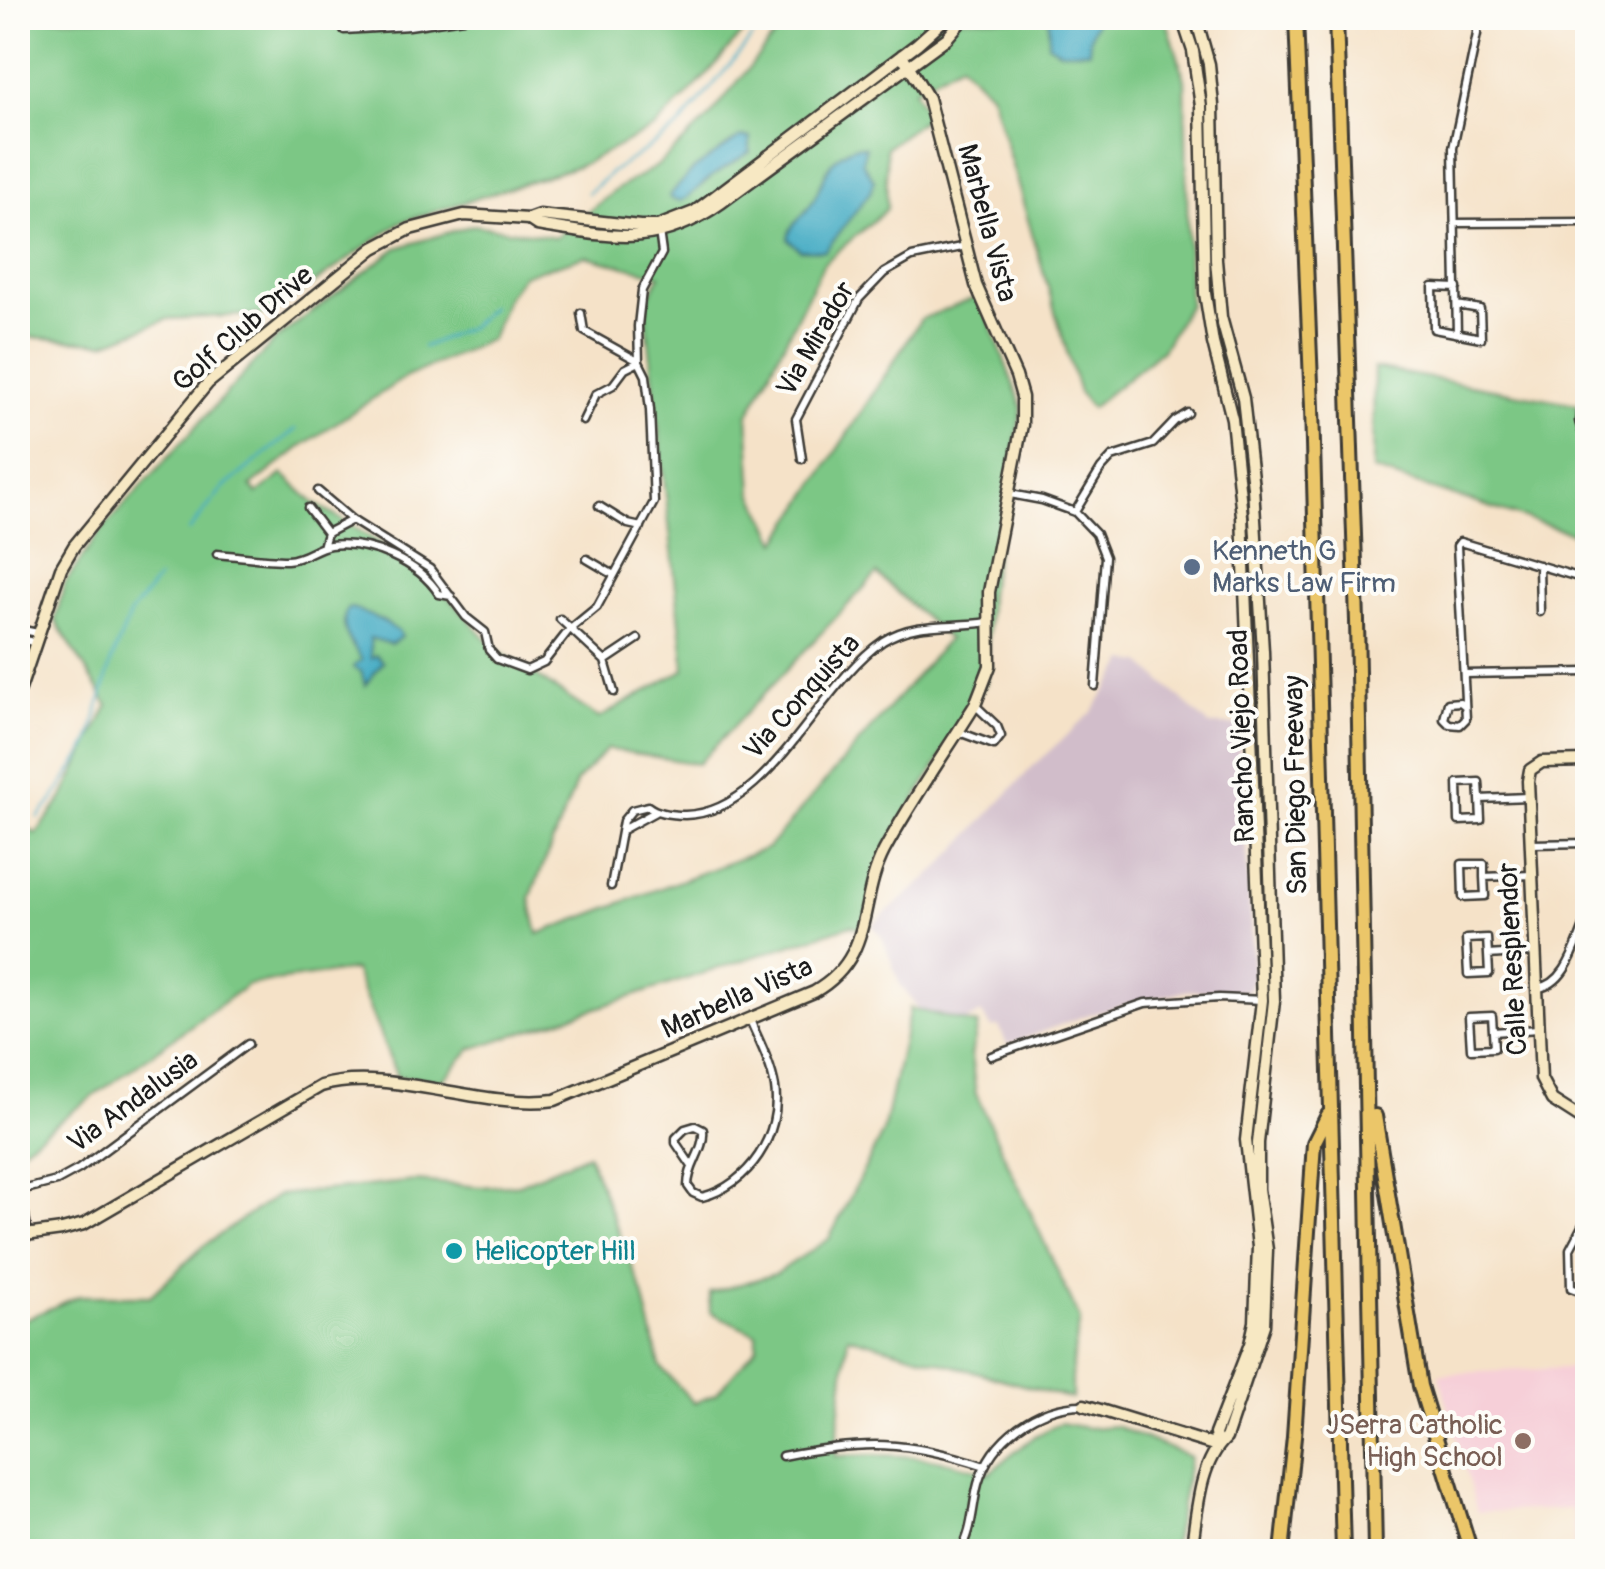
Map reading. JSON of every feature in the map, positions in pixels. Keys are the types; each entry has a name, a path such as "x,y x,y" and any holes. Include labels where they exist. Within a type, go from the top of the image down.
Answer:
{"highway":[{"name":"San Diego Freeway","path":"1296,18 1312,408 1343,1552"},
{"path":"1336,18 1357,621 1376,1552"},
{"path":"1367,1064 1420,1386 1472,1552"},
{"path":"1282,1552 1314,1143 1330,1113"}],"street":[{"path":"344,30 463,18"},
{"name":"Golf Club Drive","path":"906,60 946,18"},
{"name":"Golf Club Drive","path":"18,695 61,568 74,546 208,383 374,248 410,229 464,215 528,219 539,215 659,230 694,212 906,60 947,38 964,18"},
{"name":"Rancho Viejo Road","path":"1182,18 1196,65 1201,106 1206,293 1213,343 1232,419 1242,516 1268,1000"},
{"name":"Rancho Viejo Road","path":"1192,1552 1206,1472 1217,1446 1216,1434 1255,1322 1258,1247 1247,1116 1268,1000 1263,651 1253,487 1243,398 1221,317 1213,104 1209,64 1196,18"},
{"path":"1457,333 1453,148 1477,18"},
{"name":"Marbella Vista","path":"23,1235 84,1224 302,1095 328,1084 355,1081 525,1102 555,1100 822,988 848,962 861,937 884,852 975,706 990,666 989,592 1022,425 1022,397 1016,376 980,296 933,114 906,60"},
{"path":"1456,223 1588,222"},
{"path":"318,491 352,520 430,569 466,616 485,632 489,650 497,659 527,670 544,662 570,630 598,607 652,507 656,486 646,376 639,362 640,297 660,256 659,230"},
{"name":"Via Mirador","path":"802,459 796,419 859,299 884,273 912,257 967,246"},
{"path":"1457,288 1433,287 1434,329 1481,338 1480,310 1457,305"},
{"path":"580,313 584,331 639,362"},
{"path":"583,421 596,394 639,362"},
{"path":"1588,372 1582,421 1588,444"},
{"path":"1076,512 1112,457 1153,444 1174,421 1188,413"},
{"path":"1008,494 1076,512 1096,534 1105,557 1095,686"},
{"path":"598,506 628,524 641,527"},
{"path":"308,508 327,533"},
{"path":"323,547 327,533 352,520"},
{"path":"1465,706 1457,546 1460,542 1588,580"},
{"path":"217,554 287,560 307,558 335,544 364,548 404,561 439,594 452,596"},
{"path":"586,560 614,575"},
{"path":"1540,565 1540,612"},
{"path":"560,620 605,660 614,692"},
{"name":"Via Conquista","path":"655,812 648,806 632,810 624,817 624,828 655,812 704,814 743,795 870,652 887,639 918,627 988,622"},
{"path":"18,629 37,638"},
{"path":"18,638 37,638"},
{"path":"605,660 638,639"},
{"path":"1464,674 1588,672"},
{"path":"959,732 994,745 1001,736 998,726 975,706"},
{"name":"Calle Resplendor","path":"1588,760 1542,762 1530,770 1528,797 1541,1079 1546,1094 1559,1107 1588,1124"},
{"path":"1458,782 1479,782 1480,799 1481,820 1460,821 1458,782"},
{"path":"1480,799 1528,797"},
{"path":"610,886 624,828"},
{"path":"1530,844 1588,844"},
{"path":"1462,864 1484,864 1484,877 1485,896 1463,897 1462,864"},
{"path":"1484,877 1532,875"},
{"path":"1537,988 1550,986 1561,976 1588,917"},
{"path":"1487,938 1488,954 1489,973 1468,974 1466,939 1487,938"},
{"path":"1488,954 1536,952"},
{"path":"991,1056 1145,1003 1219,998 1268,1000"},
{"path":"1492,1016 1492,1032 1494,1048 1471,1050 1469,1017 1492,1016"},
{"path":"691,1165 676,1138 686,1129 695,1126 702,1130 704,1140 691,1165 688,1186 702,1197 744,1172 770,1134 775,1086 750,1020"},
{"path":"1492,1032 1539,1029"},
{"name":"Via Andalusia","path":"23,1235 22,1197 26,1189 56,1182 80,1169 248,1044"},
{"path":"1588,1215 1570,1249 1571,1288 1588,1294"},
{"path":"960,1552 971,1524 978,1483 1005,1439 1033,1418 1064,1405 1084,1405 1217,1446"},
{"path":"782,1456 878,1442 917,1446 986,1466"}],"shaded area":[{"path":"1126,661 1142,663 1209,725 1238,725 1254,975 1248,991 1187,991 1081,1017 1007,1045 999,1026 992,1028 981,1013 960,1024 923,1014 900,985 883,939 872,925 938,869 1034,765 1092,712"},
{"name":"JSerra Catholic High School","path":"1587,1367 1587,1551 1574,1551 1573,1509 1477,1512 1439,1374"}],"green space":[{"path":"18,18 755,18 656,127 581,165 399,223 271,314 168,319 105,343 18,336"},
{"path":"789,18 1166,18 1185,79 1189,304 1162,350 1091,408 1079,393 991,94 960,63 914,90 928,116 886,148 887,209 824,263 748,416 753,493 778,542 921,319 980,296 1022,407 989,592 986,683 883,853 863,929 851,925 471,1049 443,1080 397,1077 354,970 247,985 18,1151 18,820 36,834 62,799 108,705 55,620 65,583 99,533 276,339 397,248 473,225 556,237 617,189 657,166 707,120","holes":["585,256 660,275 645,305 685,669 599,718 496,649 424,570 314,503 283,474 257,494 251,486 303,445 404,378 491,339 507,297 523,275","877,574 948,639 768,848 538,934 530,898 577,781 607,749 698,764"]},
{"path":"1374,368 1577,404 1580,438 1587,458 1587,538 1373,470"},
{"path":"910,1008 978,1025 971,1056 976,1094 1080,1320 1072,1364 1072,1399 848,1336 835,1456 913,1457 989,1473 1035,1436 1061,1423 1087,1428 1116,1426 1190,1457 1172,1551 18,1551 18,1322 79,1296 150,1296 206,1244 278,1195 416,1181 481,1187 519,1184 588,1154 643,1294 660,1366 694,1403 716,1394 757,1347 757,1334 710,1312 710,1293 775,1274 829,1239 883,1132"}],"water":[{"path":"1049,18 1097,18 1089,51 1060,51 1048,44"},
{"path":"740,137 750,138 750,152 688,197 681,201 671,199 669,196 693,170"},
{"path":"856,146 866,147 862,162 874,180 871,191 825,251 800,250 788,239 791,229 815,198 831,164"},
{"path":"347,609 383,621 401,637 391,644 370,638 371,658 376,655 383,662 365,685 361,671 353,667 362,660 345,630"}],"waterway":[{"path":"588,193 613,171 677,129 768,18"},
{"path":"423,347 470,327 491,307"},
{"path":"189,531 222,489 296,429"},
{"path":"38,818 89,743 111,662 130,614 158,579"}],"place":[{"name":"Kenneth G Marks Law Firm","path":"1192,567"},
{"name":"Helicopter Hill","path":"454,1251"},
{"name":"JSerra Catholic High School","path":"1523,1441"}]}
